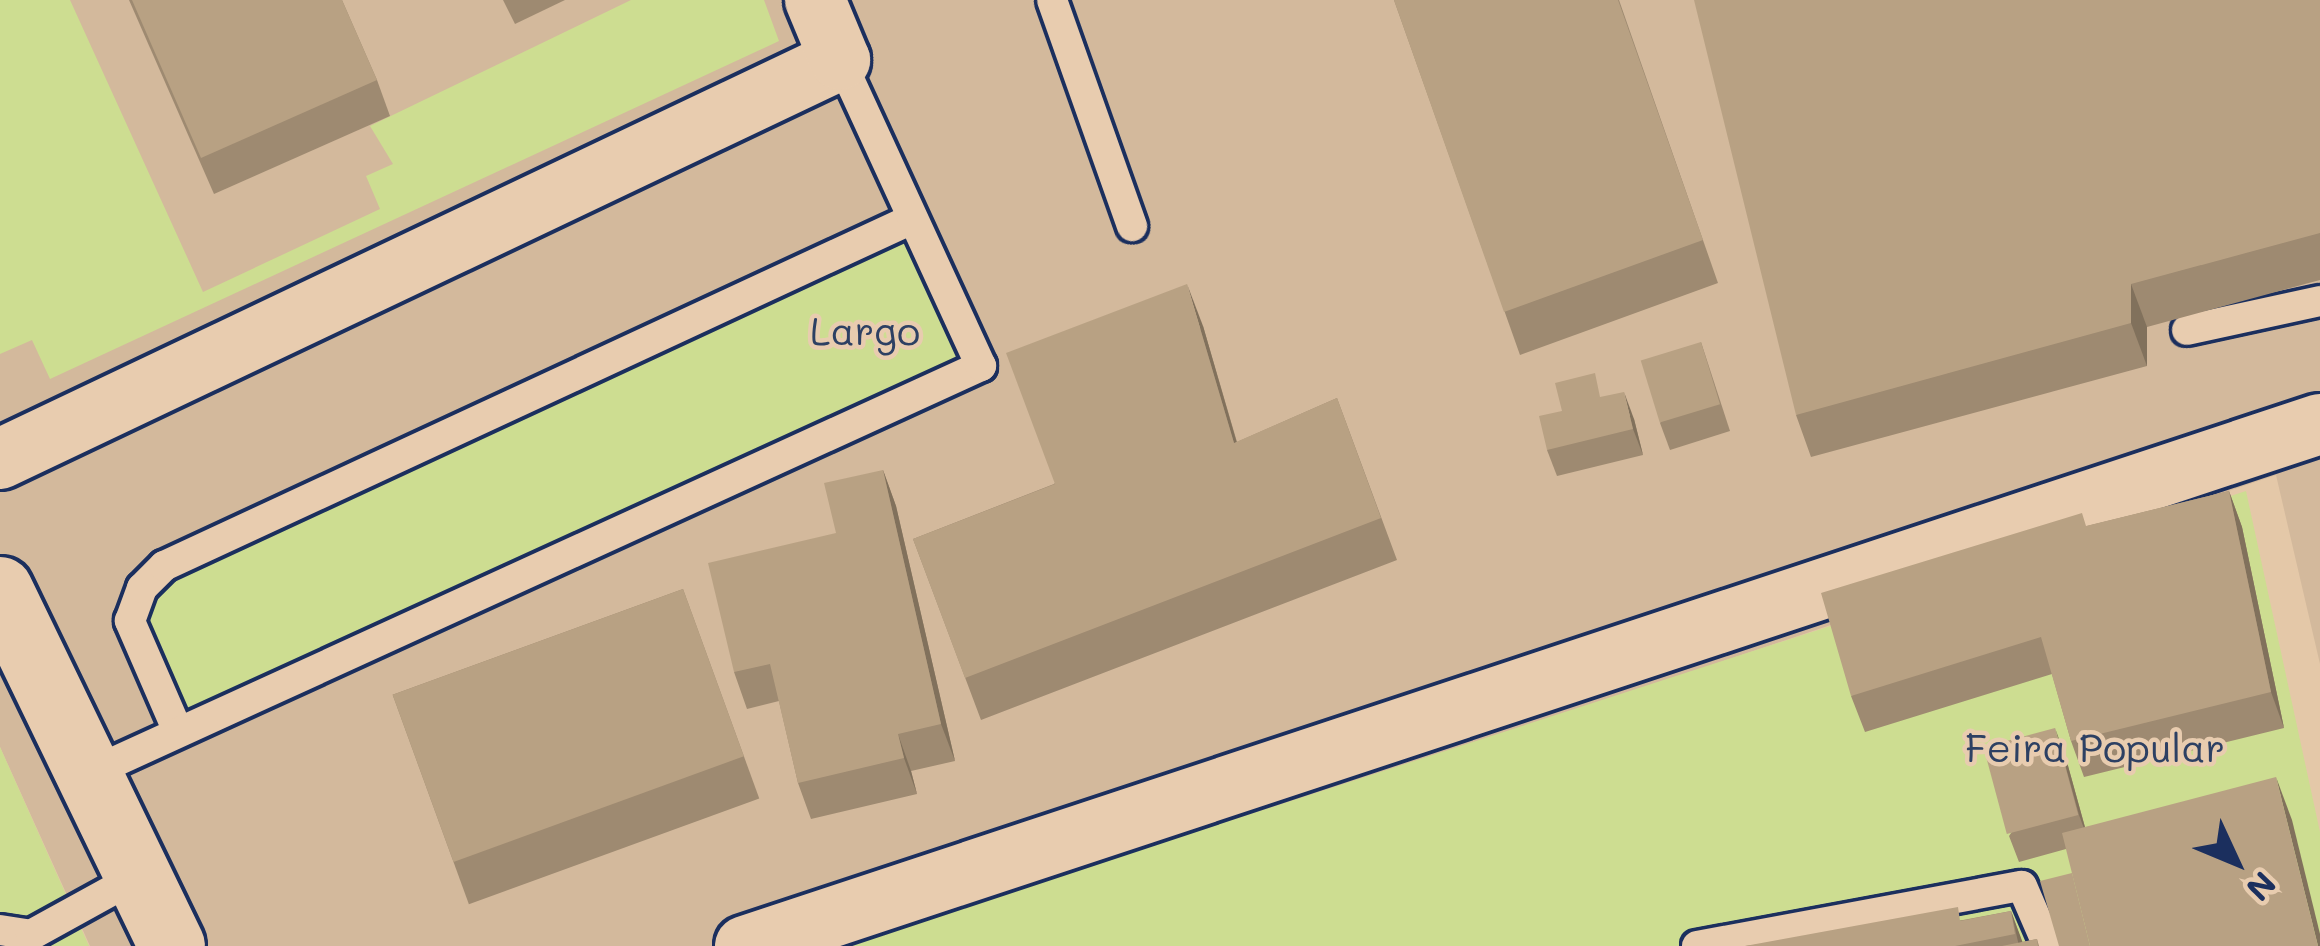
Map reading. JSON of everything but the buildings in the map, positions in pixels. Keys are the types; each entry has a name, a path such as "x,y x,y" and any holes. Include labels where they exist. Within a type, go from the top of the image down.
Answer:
{"street":[{"path":"0,459 840,60 815,0"},
{"path":"745,946 2320,424"},
{"path":"0,590 172,946"}],"lane":[{"path":"1052,0 1132,226"},
{"path":"88,773 176,727 981,366 840,60"},
{"path":"176,727 130,621 142,588 164,566 911,219"},
{"path":"2187,330 2320,301"},
{"path":"0,930 31,935 138,876"},
{"path":"1697,946 2022,886 2048,946"}],"shaded area":[{"path":"0,0 2320,0 2320,664 2276,475 878,946 90,946 0,747"}],"green space":[{"path":"0,0 70,0 203,292 380,209 366,176 393,164 370,126 631,0 764,0 779,41 50,379 32,340 0,354"},
{"name":"Largo","path":"911,219 938,236 959,275 979,330 981,366 176,727 130,621 142,588"},
{"name":"Feira Popular","path":"2246,491 2320,832 2320,946 844,946"},
{"path":"0,747 89,946 0,946"}]}
